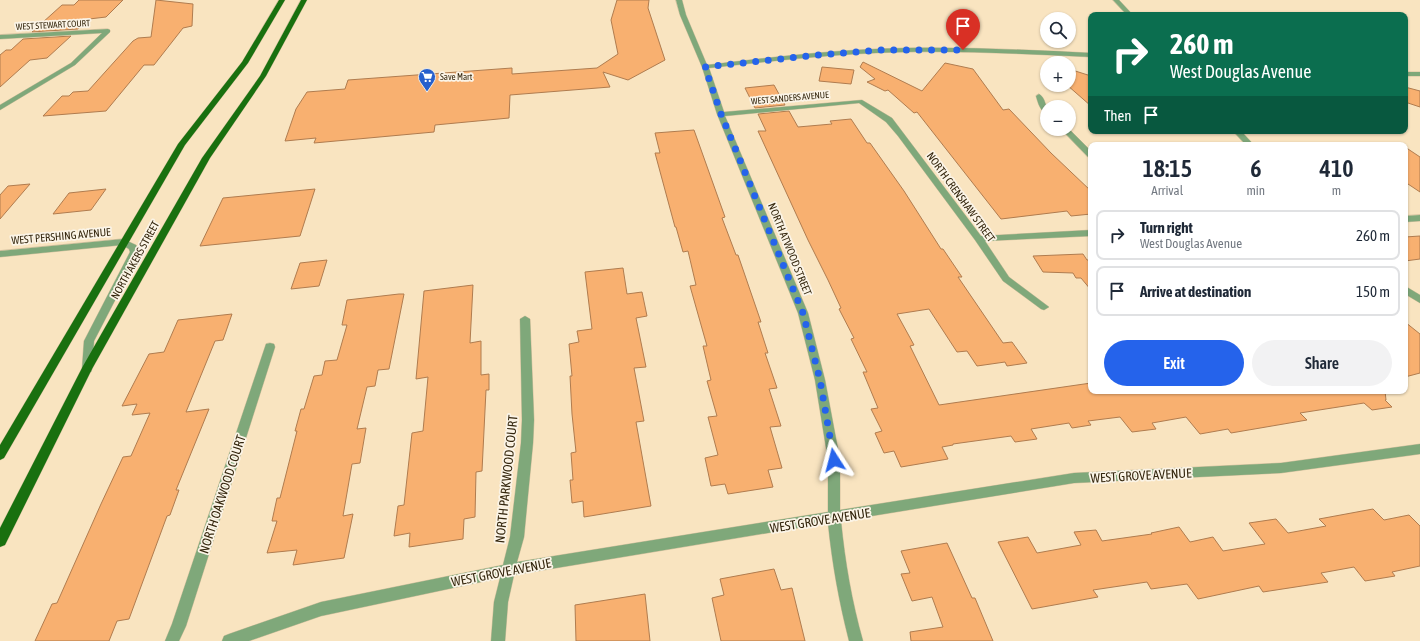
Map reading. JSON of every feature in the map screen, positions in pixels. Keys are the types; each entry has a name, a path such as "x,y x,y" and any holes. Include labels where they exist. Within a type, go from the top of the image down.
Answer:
{"main road":[{"name":"NORTH AKERS STREET","path":"0,455 123,242 182,144 245,63 282,0"},
{"name":"NORTH AKERS STREET","path":"0,541 87,369 206,158 263,76 304,0"}],"street":[{"name":"NORTH ATWOOD STREET","path":"679,0 683,15 705,67 721,114 803,313 820,380 834,460 834,518 839,563 856,641"},
{"path":"1116,0 1127,12"},
{"name":"WEST STEWART COURT","path":"0,37 108,31 73,64 0,108"},
{"path":"705,67 802,56 880,50 978,50 1088,55"},
{"path":"1408,74 1420,74"},
{"path":"1039,96 1040,100"},
{"name":"WEST SANDERS AVENUE","path":"721,114 860,101"},
{"name":"NORTH CRENSHAW STREET","path":"860,101 889,120 901,134 979,239 1006,279 1044,308"},
{"path":"1240,134 1247,142"},
{"path":"1072,136 1088,152"},
{"path":"1408,219 1420,218"},
{"path":"979,239 1088,233"},
{"name":"WEST PERSHING AVENUE","path":"0,254 123,242 133,247 135,252 89,341 87,369"},
{"path":"1408,291 1420,300"},
{"name":"NORTH PARKWOOD COURT","path":"498,641 501,602 517,537 527,443 528,390 525,318"},
{"name":"NORTH OAKWOOD COURT","path":"172,641 182,618 270,347"},
{"name":"WEST GROVE AVENUE","path":"229,641 321,609 508,570 1074,478 1281,468 1420,449"}],"building":[{"path":"79,0 123,0 106,17 89,19 78,29 32,32 62,5 74,5"},
{"path":"156,0 193,4 192,26 183,28 154,65 144,65 106,111 43,116 62,96 69,96 73,92 88,91 133,41 138,38 151,37"},
{"path":"617,0 649,0 648,8 665,60 628,80 603,72 610,87 510,95 509,118 435,125 434,132 314,143 316,138 285,141 296,109 307,92 345,89 348,80 512,68 512,74 597,68 618,54 611,20"},
{"path":"71,36 47,58 30,60 0,87 0,55 6,50 11,50 23,39"},
{"path":"863,62 922,91 945,63 973,69 1003,110 1009,109 1051,153 1088,188 1088,214 1071,216 1067,211 1001,219 917,112 914,113 888,90 885,91 867,82 875,79 860,67"},
{"path":"822,67 854,70 851,84 819,81"},
{"path":"1076,71 1088,75 1088,103 1075,92"},
{"path":"774,85 785,105 755,108 745,88"},
{"path":"1408,88 1420,91 1420,107 1408,103"},
{"path":"789,111 798,127 832,124 830,121 851,119 867,143 870,143 904,191 941,249 943,249 962,277 958,277 1003,343 1012,342 1027,363 1007,366 1005,362 977,366 967,351 957,352 929,309 897,314 914,345 910,346 939,405 1088,383 1088,394 1385,394 1385,400 1392,407 1372,410 1364,403 1300,413 1307,420 1231,433 1228,429 1200,434 1186,417 1152,423 1156,429 1132,432 1120,417 1088,421 1091,425 1072,428 1069,423 1031,429 1037,439 1015,442 1011,436 953,444 942,447 948,459 901,467 894,451 884,453 875,433 882,431 871,409 878,408 863,372 867,372 851,339 854,338 839,309 841,308 758,131 766,131 758,114"},
{"path":"694,130 725,217 722,218 736,255 738,255 761,322 758,322 768,353 765,353 777,388 769,389 781,426 770,427 782,468 768,470 773,487 728,494 725,484 711,486 705,458 718,455 708,417 717,416 707,381 711,380 703,346 707,346 690,286 696,285 688,251 683,252 655,153 660,153 655,133"},
{"path":"1408,149 1420,157 1420,192 1408,184"},
{"path":"30,184 0,219 0,195 8,186"},
{"path":"106,189 91,210 53,214 69,193"},
{"path":"315,189 300,236 200,246 223,198"},
{"path":"1420,236 1420,259 1408,261 1408,237"},
{"path":"1083,254 1088,260 1088,286 1081,278 1076,278 1073,273 1043,272 1033,256"},
{"path":"327,260 319,286 291,289 300,263"},
{"path":"623,268 627,294 642,292 647,316 636,318 646,367 634,368 644,421 636,422 651,506 584,517 583,501 572,503 570,480 573,480 571,453 576,452 572,414 570,376 572,376 569,344 579,342 577,331 592,329 585,272"},
{"path":"473,285 470,343 481,341 481,375 489,374 489,390 486,390 482,471 476,472 475,517 464,519 463,539 409,547 410,533 394,536 398,506 404,505 412,433 423,431 428,377 416,379 424,291"},
{"path":"404,294 389,369 378,370 375,386 367,387 357,429 366,428 360,463 352,464 343,516 353,514 344,558 293,565 297,550 267,553 277,521 272,521 277,498 280,498 301,409 304,409 314,376 322,375 325,361 337,360 347,325 342,325 347,300"},
{"path":"232,314 223,340 215,341 186,412 209,409 176,490 179,490 170,515 167,516 129,619 117,621 109,641 35,641 52,604 57,603 123,457 131,456 150,413 132,415 137,404 122,406 149,354 164,352 178,320"},
{"path":"1408,324 1420,334 1420,373 1408,376"},
{"path":"1373,509 1384,520 1409,515 1420,526 1420,566 1392,572 1395,576 1365,581 1354,567 1321,573 1328,582 1263,592 1259,586 1198,599 1187,584 1151,589 1147,582 1093,590 1098,597 1032,609 998,542 1028,537 1037,553 1081,545 1074,532 1096,530 1102,541 1152,534 1151,533 1179,527 1190,542 1213,537 1223,551 1265,544 1249,523 1276,519 1288,533 1326,526 1319,519"},
{"path":"947,543 972,598 975,598 993,641 911,641 910,632 943,627 932,597 912,601 901,574 910,573 901,551"},
{"path":"774,569 781,590 792,588 805,641 721,641 712,598 724,595 720,579"},
{"path":"645,594 650,641 576,641 575,605"}],"place":[{"name":"Save Mart","path":"427,92"}],"route":[{"path":"834,460 820,380 803,313 721,114 705,67 802,56 880,50 963,50"}]}
